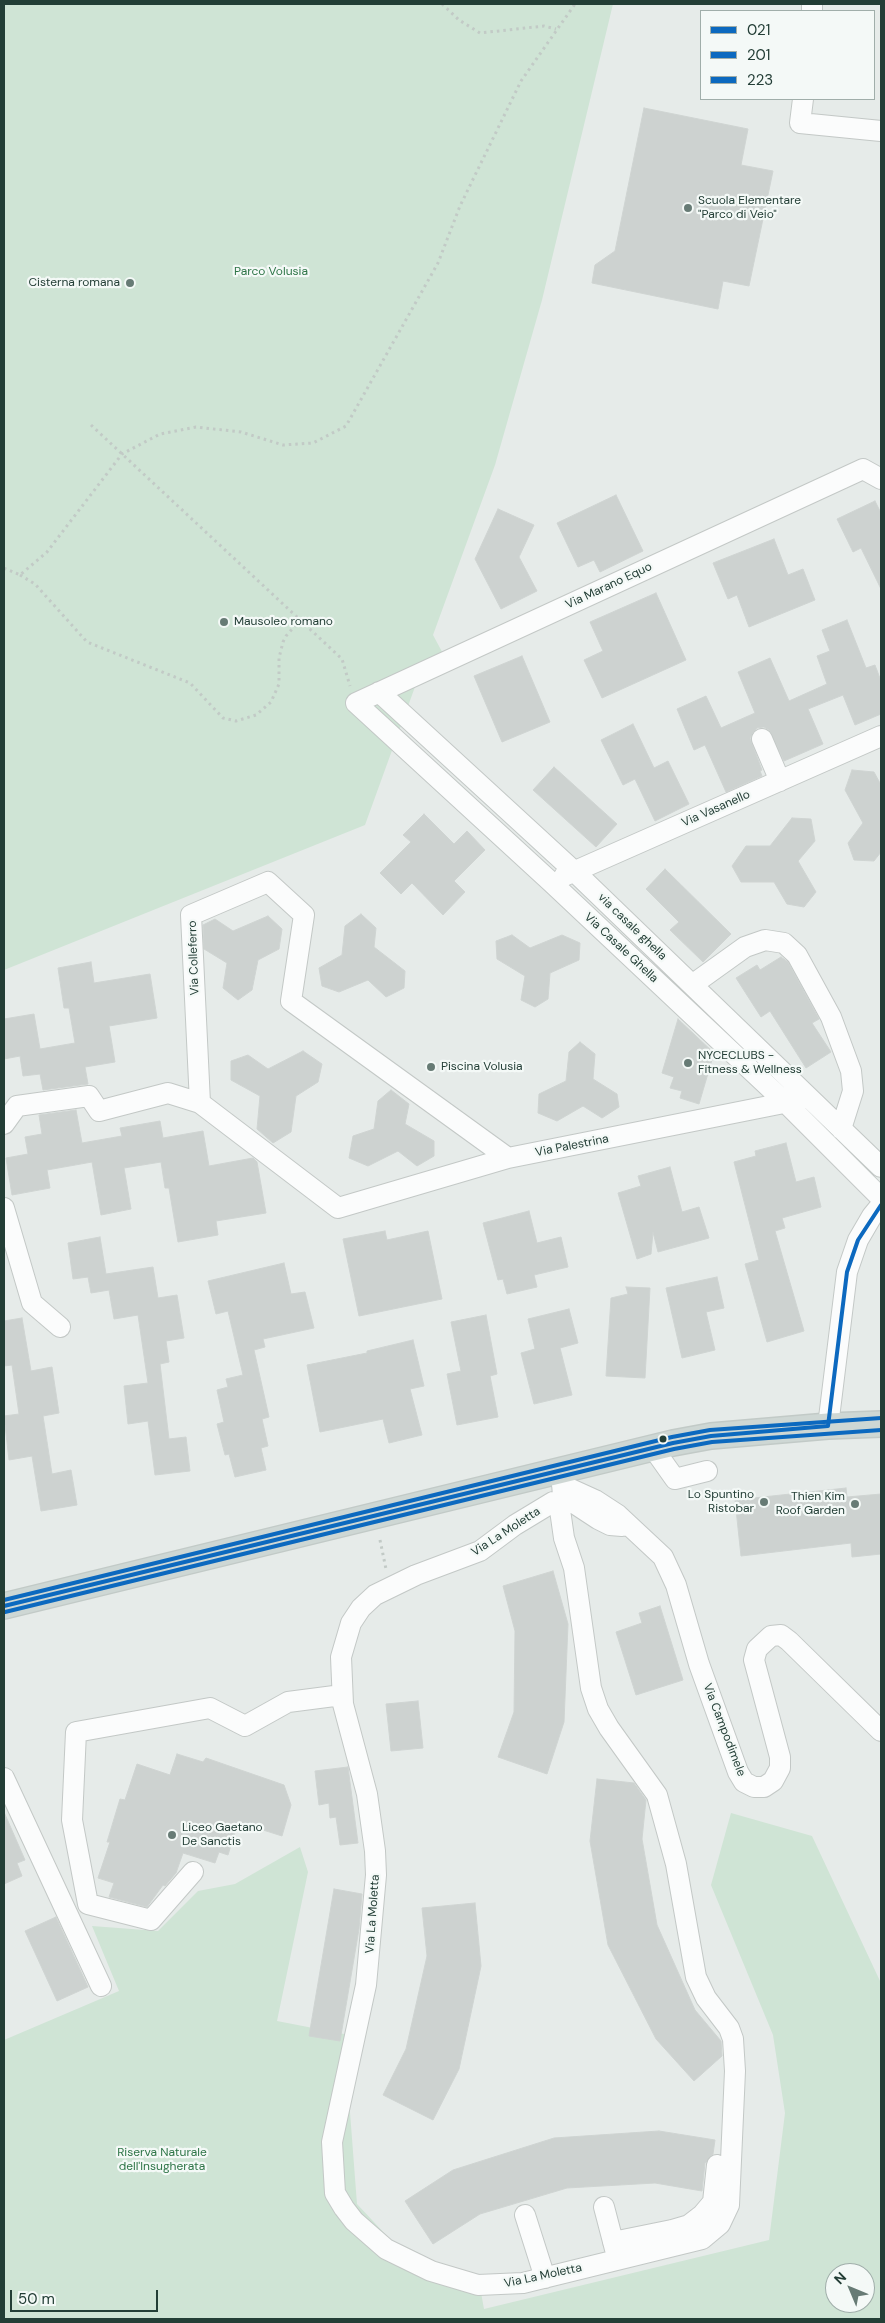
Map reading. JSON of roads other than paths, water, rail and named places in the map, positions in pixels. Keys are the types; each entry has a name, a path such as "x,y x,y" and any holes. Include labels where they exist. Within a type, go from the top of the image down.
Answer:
{"main road":[{"path":"4,1606 535,1478 560,1492 653,1448 711,1436 828,1426 881,1424"}],"street":[{"path":"803,100 800,123 881,131"},
{"name":"Via Marano Equo","path":"356,703 863,470 881,480"},
{"name":"via casale ghella","path":"379,692 575,872 881,1168"},
{"name":"Via Casale Ghella","path":"356,703 551,882 787,1104 881,1198"},
{"name":"Via Vasanello","path":"551,882 881,736"},
{"path":"762,739 780,781"},
{"name":"Via Colleferro","path":"200,1103 191,915 268,882 304,915 291,1000 508,1158"},
{"path":"692,985 745,947 765,940 784,943 796,955 831,1017 851,1071 853,1092 842,1129"},
{"path":"4,1124 17,1106 89,1096 99,1111 168,1093 200,1103"},
{"name":"Via Palestrina","path":"200,1103 338,1208 508,1158 787,1104 809,1098"},
{"path":"828,1426 847,1272 858,1240 881,1205"},
{"path":"4,1208 32,1303 60,1327"},
{"path":"653,1448 675,1479 707,1471"},
{"name":"Via Campodimele","path":"560,1492 587,1513 610,1524 629,1527 657,1551 673,1576 699,1664 738,1772 744,1782 754,1787 764,1787 773,1781 780,1768 780,1757 754,1660 757,1649 771,1636 781,1635 789,1641 881,1730"},
{"name":"Via La Moletta","path":"560,1492 564,1538 576,1575 585,1659 594,1699 609,1728 657,1795 676,1864 696,1977 706,1998 729,2028 734,2044 730,2195 725,2216 717,2227 702,2239 615,2251 545,2278 517,2284 488,2286 467,2283 431,2271 381,2244 351,2217 336,2192 332,2172 333,2134 366,1985 376,1875 375,1850 367,1794 342,1694 341,1657 351,1623 368,1602 390,1587 480,1551 560,1492"},
{"path":"194,1872 151,1920 88,1904 72,1820 76,1732 210,1708 245,1726 288,1702 342,1694"},
{"path":"4,1778 101,1986"},
{"path":"604,2207 615,2251 689,2225 702,2215 712,2202 717,2165"},
{"path":"525,2215 545,2278"}],"place":[{"name":"Scuola Elementare \"Parco di Veio\"","path":"688,208"},
{"name":"Cisterna romana","path":"130,283"},
{"name":"Mausoleo romano","path":"224,622"},
{"name":"NYCECLUBS - Fitness & Wellness","path":"688,1063"},
{"name":"Piscina Volusia","path":"431,1067"},
{"name":"Lo Spuntino Ristobar","path":"764,1502"},
{"name":"Thien Kim Roof Garden","path":"855,1504"},
{"name":"Liceo Gaetano De Sanctis","path":"172,1835"}],"park label":[{"name":"Parco Volusia","path":"271,272"},
{"name":"Riserva Naturale dell'Insugherata","path":"162,2160"}]}
